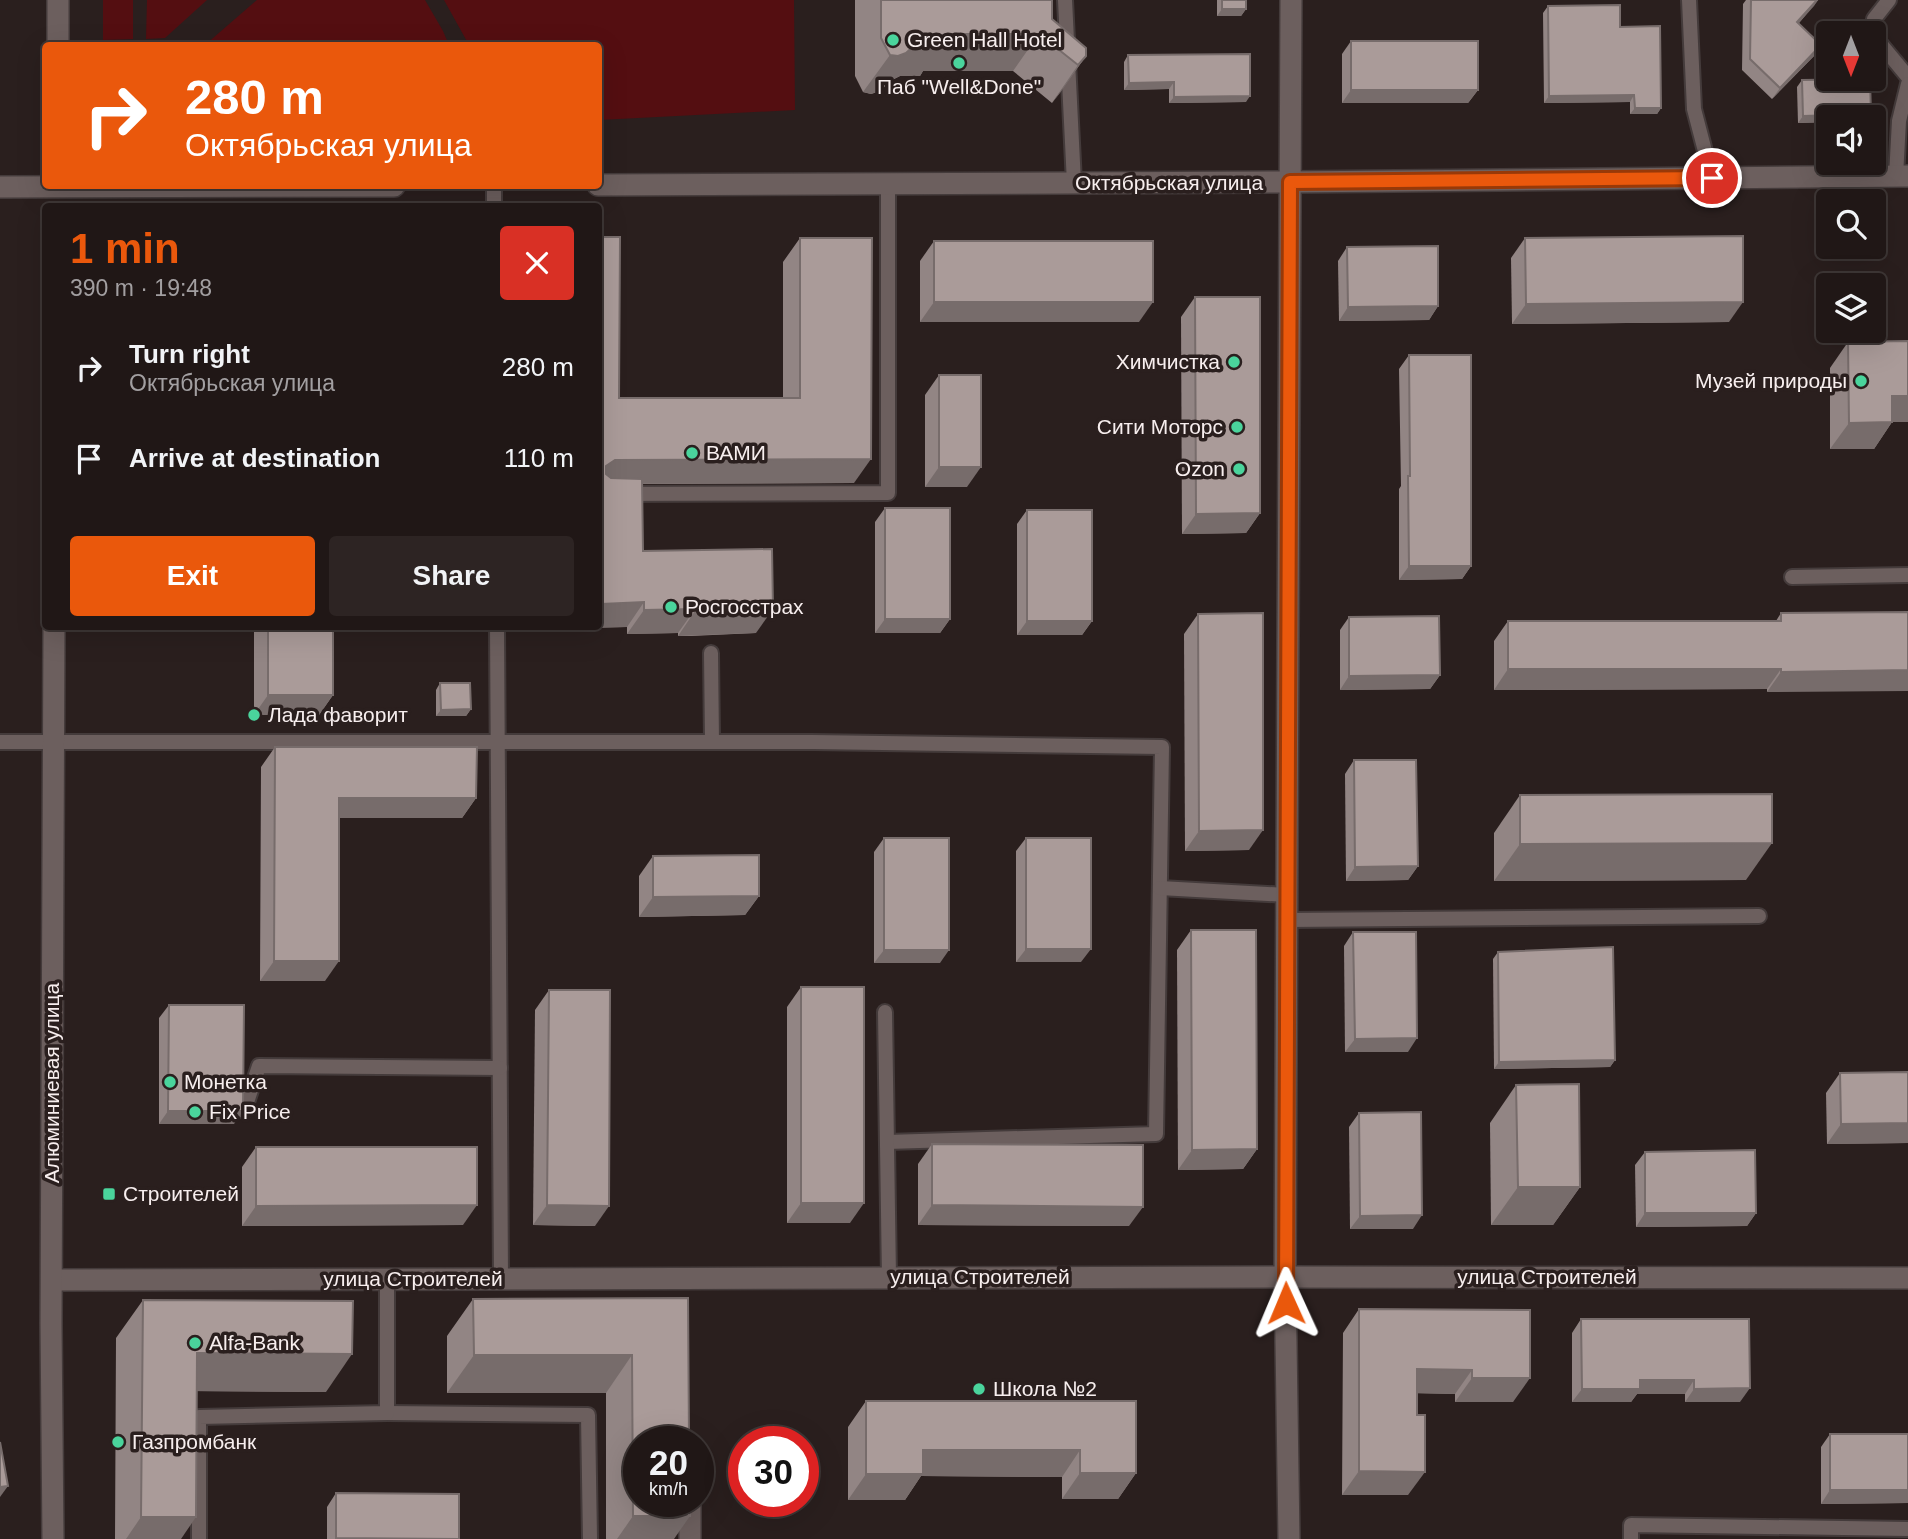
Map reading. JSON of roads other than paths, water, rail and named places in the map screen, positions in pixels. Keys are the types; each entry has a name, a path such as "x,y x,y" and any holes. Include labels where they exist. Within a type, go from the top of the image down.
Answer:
{"street":[{"path":"58,0 58,42"},
{"path":"1289,1539 1285,1277 1291,0"},
{"name":"Октябрьская улица","path":"602,185 1902,176"},
{"path":"0,187 55,193 249,189"},
{"name":"Алюминиевая улица","path":"53,1539 54,630"},
{"name":"улица Строителей","path":"52,1280 501,1279 688,1285 889,1278 1908,1278"},
{"path":"690,1517 690,1539"}],"lane":[{"path":"1065,0 1074,183"},
{"path":"1689,0 1694,109 1712,178"},
{"path":"1874,21 1889,0"},
{"path":"1886,49 1908,77"},
{"path":"1902,176 1899,121 1908,84"},
{"path":"602,494 888,494 888,184"},
{"path":"1792,577 1908,575"},
{"path":"498,630 501,1279"},
{"path":"711,653 712,742"},
{"path":"0,742 712,742 1162,747 1156,1134 887,1142"},
{"path":"1160,888 1287,895"},
{"path":"1287,920 1759,916"},
{"path":"885,1012 889,1278"},
{"path":"244,1111 259,1066 500,1068"},
{"path":"387,1279 387,1413"},
{"path":"199,1539 199,1417 387,1413 588,1415 590,1539"},
{"path":"1631,1539 1631,1525 1908,1529"}],"place":[{"name":"Green Hall Hotel","path":"893,40"},
{"name":"Паб \"Well&Done\"","path":"959,63"},
{"name":"Химчистка","path":"1234,362"},
{"name":"Музей природы","path":"1861,381"},
{"name":"Сити Моторс","path":"1237,427"},
{"name":"ВАМИ","path":"692,453"},
{"name":"Ozon","path":"1239,469"},
{"name":"Росгосстрах","path":"671,607"},
{"name":"Лада фаворит","path":"254,715"},
{"name":"Монетка","path":"170,1082"},
{"name":"Fix Price","path":"195,1112"},
{"name":"Строителей","path":"109,1194"},
{"name":"Alfa-Bank","path":"195,1343"},
{"name":"Школа №2","path":"979,1389"},
{"name":"Газпромбанк","path":"118,1442"}]}
